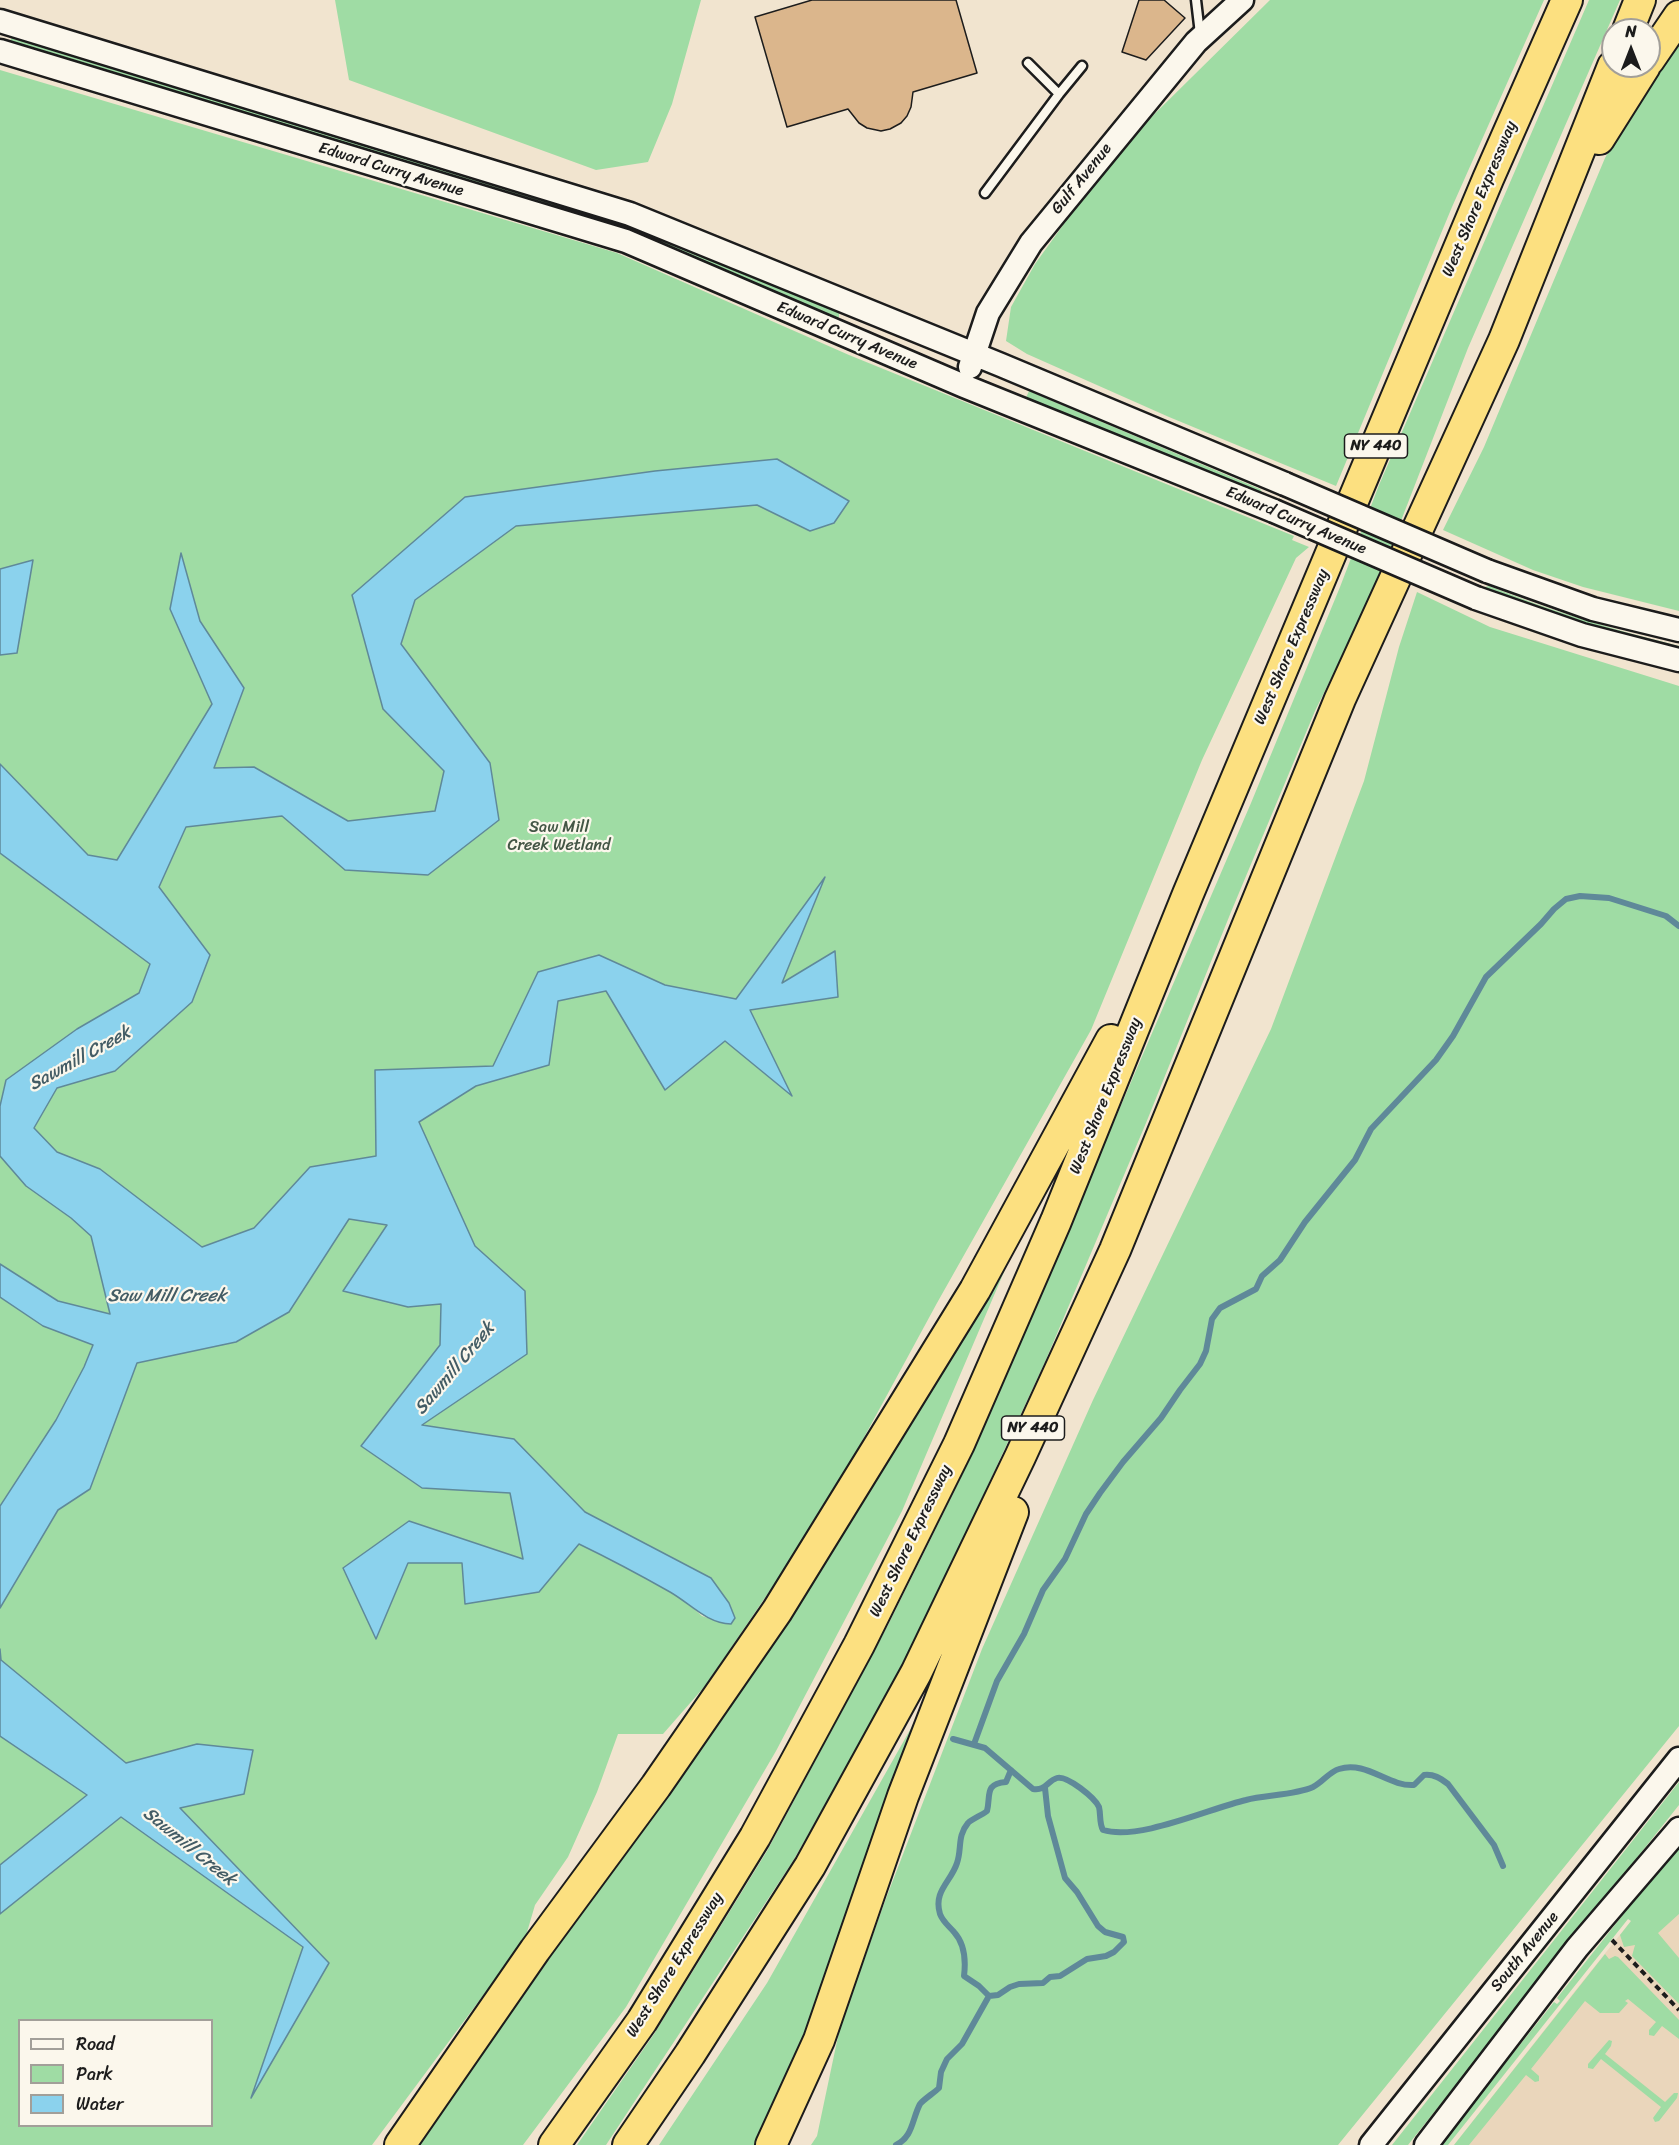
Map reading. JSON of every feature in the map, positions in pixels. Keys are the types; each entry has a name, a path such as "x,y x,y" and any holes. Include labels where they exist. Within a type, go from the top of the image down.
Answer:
{"highway":[{"name":"West Shore Expressway","path":"554,2145 642,2021 748,1847 859,1645 959,1444 1056,1221 1188,894 1488,179 1567,0"},
{"path":"1633,18 1640,0"},
{"path":"1661,42 1679,16"},
{"name":"NY 440","path":"628,2145 690,2054 810,1866 916,1673 1020,1457 1115,1250 1340,699 1504,340 1608,78"},
{"path":"1504,340 1588,157 1637,78"},
{"path":"400,2145 535,1950 656,1786 777,1611 975,1290 1048,1159 1188,894"},
{"path":"771,2145 819,2040 903,1796 1115,1250"}],"street":[{"name":"Gulf Avenue","path":"964,386 988,313 1031,243 1200,38 1242,0"},
{"name":"Edward Curry Avenue","path":"0,21 630,214 974,354 1487,571 1593,609 1679,630"},
{"name":"Edward Curry Avenue","path":"0,51 626,241 964,386 1274,511 1476,598 1582,635 1679,660"},
{"name":"South Avenue","path":"1371,2145 1679,1759"},
{"path":"1426,2145 1576,1948 1679,1829"}],"lane":[{"path":"1196,0 1200,38"},
{"path":"1028,63 1059,94"},
{"path":"985,193 1082,66"}],"path":[{"path":"1612,1940 1679,2010"}],"shaded area":[{"path":"1679,1861 1679,2145 1454,2145 1575,1991"}],"green space":[{"path":"335,0 701,0 672,104 648,162 596,170 349,80"},
{"path":"1270,0 1544,0 1452,207 1336,486 1169,417 1027,354 1006,341 1011,307 1035,264 1115,153"},
{"path":"1589,0 1620,0 1612,18 1601,18 1601,44 1468,348 1373,593 1315,711 1045,1362 897,1678 793,1861 606,2145 577,2145 654,2034 767,1851 888,1625 959,1482 1251,803 1340,587 1379,485"},
{"path":"1679,34 1679,611 1583,587 1533,570 1443,530 1484,447 1605,158 1650,78 1661,78 1661,59"},
{"path":"13,36 604,215 839,311 839,317 836,320 9,42"},
{"name":"Saw Mill Creek Wetland","path":"0,70 617,253 849,355 1294,536 1292,540 1309,547 1296,558 1202,760 1091,1030 937,1303 824,1511 705,1686 663,1734 618,1734 597,1792 568,1857 535,1905 525,1939 372,2145 0,2145","holes":["729,1603 735,1618 723,1623 702,1616 693,1608"]},
{"path":"1029,391 1260,489 1263,494 1262,496 1025,400"},
{"path":"1489,586 1583,619 1679,646 1679,654 1637,643 1485,591 1485,587"},
{"path":"1417,592 1490,627 1679,686 1679,1726 1338,2145 811,2145 817,2136 840,2027 885,1901 982,1649 1093,1400 1271,1029 1364,781 1399,647"},
{"path":"1001,1257 1007,1265 902,1511 776,1751 626,2007 523,2145 415,2145"},
{"path":"919,1714 824,2000 758,2145 659,2145 767,1983"},
{"path":"1679,1782 1679,1805 1408,2145 1392,2145"},
{"path":"1679,1844 1679,1914 1658,1933 1679,1958 1679,2004 1632,1956 1635,1945 1624,1947 1620,1935 1631,1921 1628,1919 1448,2145 1440,2145 1554,2002 1557,2004 1560,2001 1557,1998"},
{"path":"1605,1954 1609,1959 1618,1957 1679,2020 1679,2039 1662,2026 1654,2036 1649,2035 1649,2030 1656,2022 1628,1999 1625,2001 1628,2003 1619,2013 1600,2013 1585,2001 1531,2069 1539,2076 1539,2081 1535,2082 1526,2075 1469,2145 1454,2145"},
{"path":"1609,2040 1612,2041 1611,2046 1605,2054 1665,2102 1674,2093 1678,2093 1677,2098 1659,2121 1655,2122 1653,2118 1661,2107 1601,2059 1593,2069 1588,2068 1588,2064"}],"water":[{"name":"Saw Mill Creek","path":"777,459 849,501 834,523 810,531 757,505 516,526 415,600 401,644 490,763 499,820 428,875 345,870 282,816 186,827 159,887 210,955 192,1002 115,1071 57,1088 34,1128 57,1152 100,1169 202,1247 254,1228 310,1167 376,1156 375,1070 493,1066 538,972 599,955 665,985 736,999 825,877 782,983 835,951 838,997 750,1010 792,1096 725,1041 665,1090 606,991 558,1001 549,1065 476,1086 419,1122 475,1246 525,1291 527,1354 422,1425 514,1439 585,1512 711,1578 729,1603 735,1618 731,1624 706,1617 670,1592 579,1544 539,1592 465,1604 462,1563 408,1563 376,1639 343,1568 409,1521 523,1559 510,1493 422,1488 361,1446 440,1345 441,1304 408,1307 343,1291 387,1225 349,1219 289,1312 236,1342 137,1363 90,1489 58,1510 0,1608 0,1506 56,1420 93,1345 43,1326 0,1297 0,1264 58,1301 110,1314 91,1236 71,1218 26,1186 0,1156 0,1106 6,1080 77,1029 139,993 150,964 0,853 0,764 88,855 117,860 212,704 170,609 181,553 200,621 244,688 214,768 254,767 348,821 435,811 444,771 383,709 352,595 465,497 655,471"},
{"path":"33,560 17,653 0,655 0,569"},
{"name":"Sawmill Creek","path":"0,1649 1,1660 126,1763 197,1744 253,1750 244,1794 180,1808 329,1963 251,2098 303,1947 121,1817 0,1914 0,1865 87,1795 0,1736"}],"building":[{"path":"812,0 956,0 977,73 913,92 907,116 901,123 890,129 881,131 867,128 859,123 848,109 787,127 755,17"},
{"path":"1139,0 1164,0 1185,18 1146,60 1122,52"}],"waterway":[{"path":"974,1744 997,1681 1024,1634 1043,1590 1065,1559 1086,1514 1100,1493 1161,1418 1200,1364 1206,1351 1212,1319 1220,1308 1256,1289 1262,1276 1280,1260 1305,1222 1355,1160 1371,1129 1436,1060 1453,1036 1486,977 1566,899 1580,896 1609,898 1666,916 1679,926"},
{"path":"953,1739 985,1748 1033,1789 1041,1789 1057,1778 1074,1783 1099,1807 1103,1830 1118,1832 1154,1828 1230,1804 1306,1790 1317,1785 1335,1770 1349,1767 1359,1768 1405,1785 1414,1785 1424,1775 1434,1776 1448,1784 1494,1845 1503,1866"},
{"path":"989,1996 964,1976 963,1947 958,1937 944,1922 938,1906 941,1893 957,1863 965,1828 970,1821 987,1811 991,1788 1006,1782 1011,1770"},
{"path":"896,2145 902,2142 909,2132 920,2104 939,2088 941,2072 947,2059 962,2044 989,1996 998,1995 1019,1984 1043,1983 1050,1977 1060,1976 1087,1959 1106,1956 1114,1952 1124,1942 1123,1937 1105,1932 1098,1926 1077,1892 1065,1878 1048,1816 1045,1788"}]}
